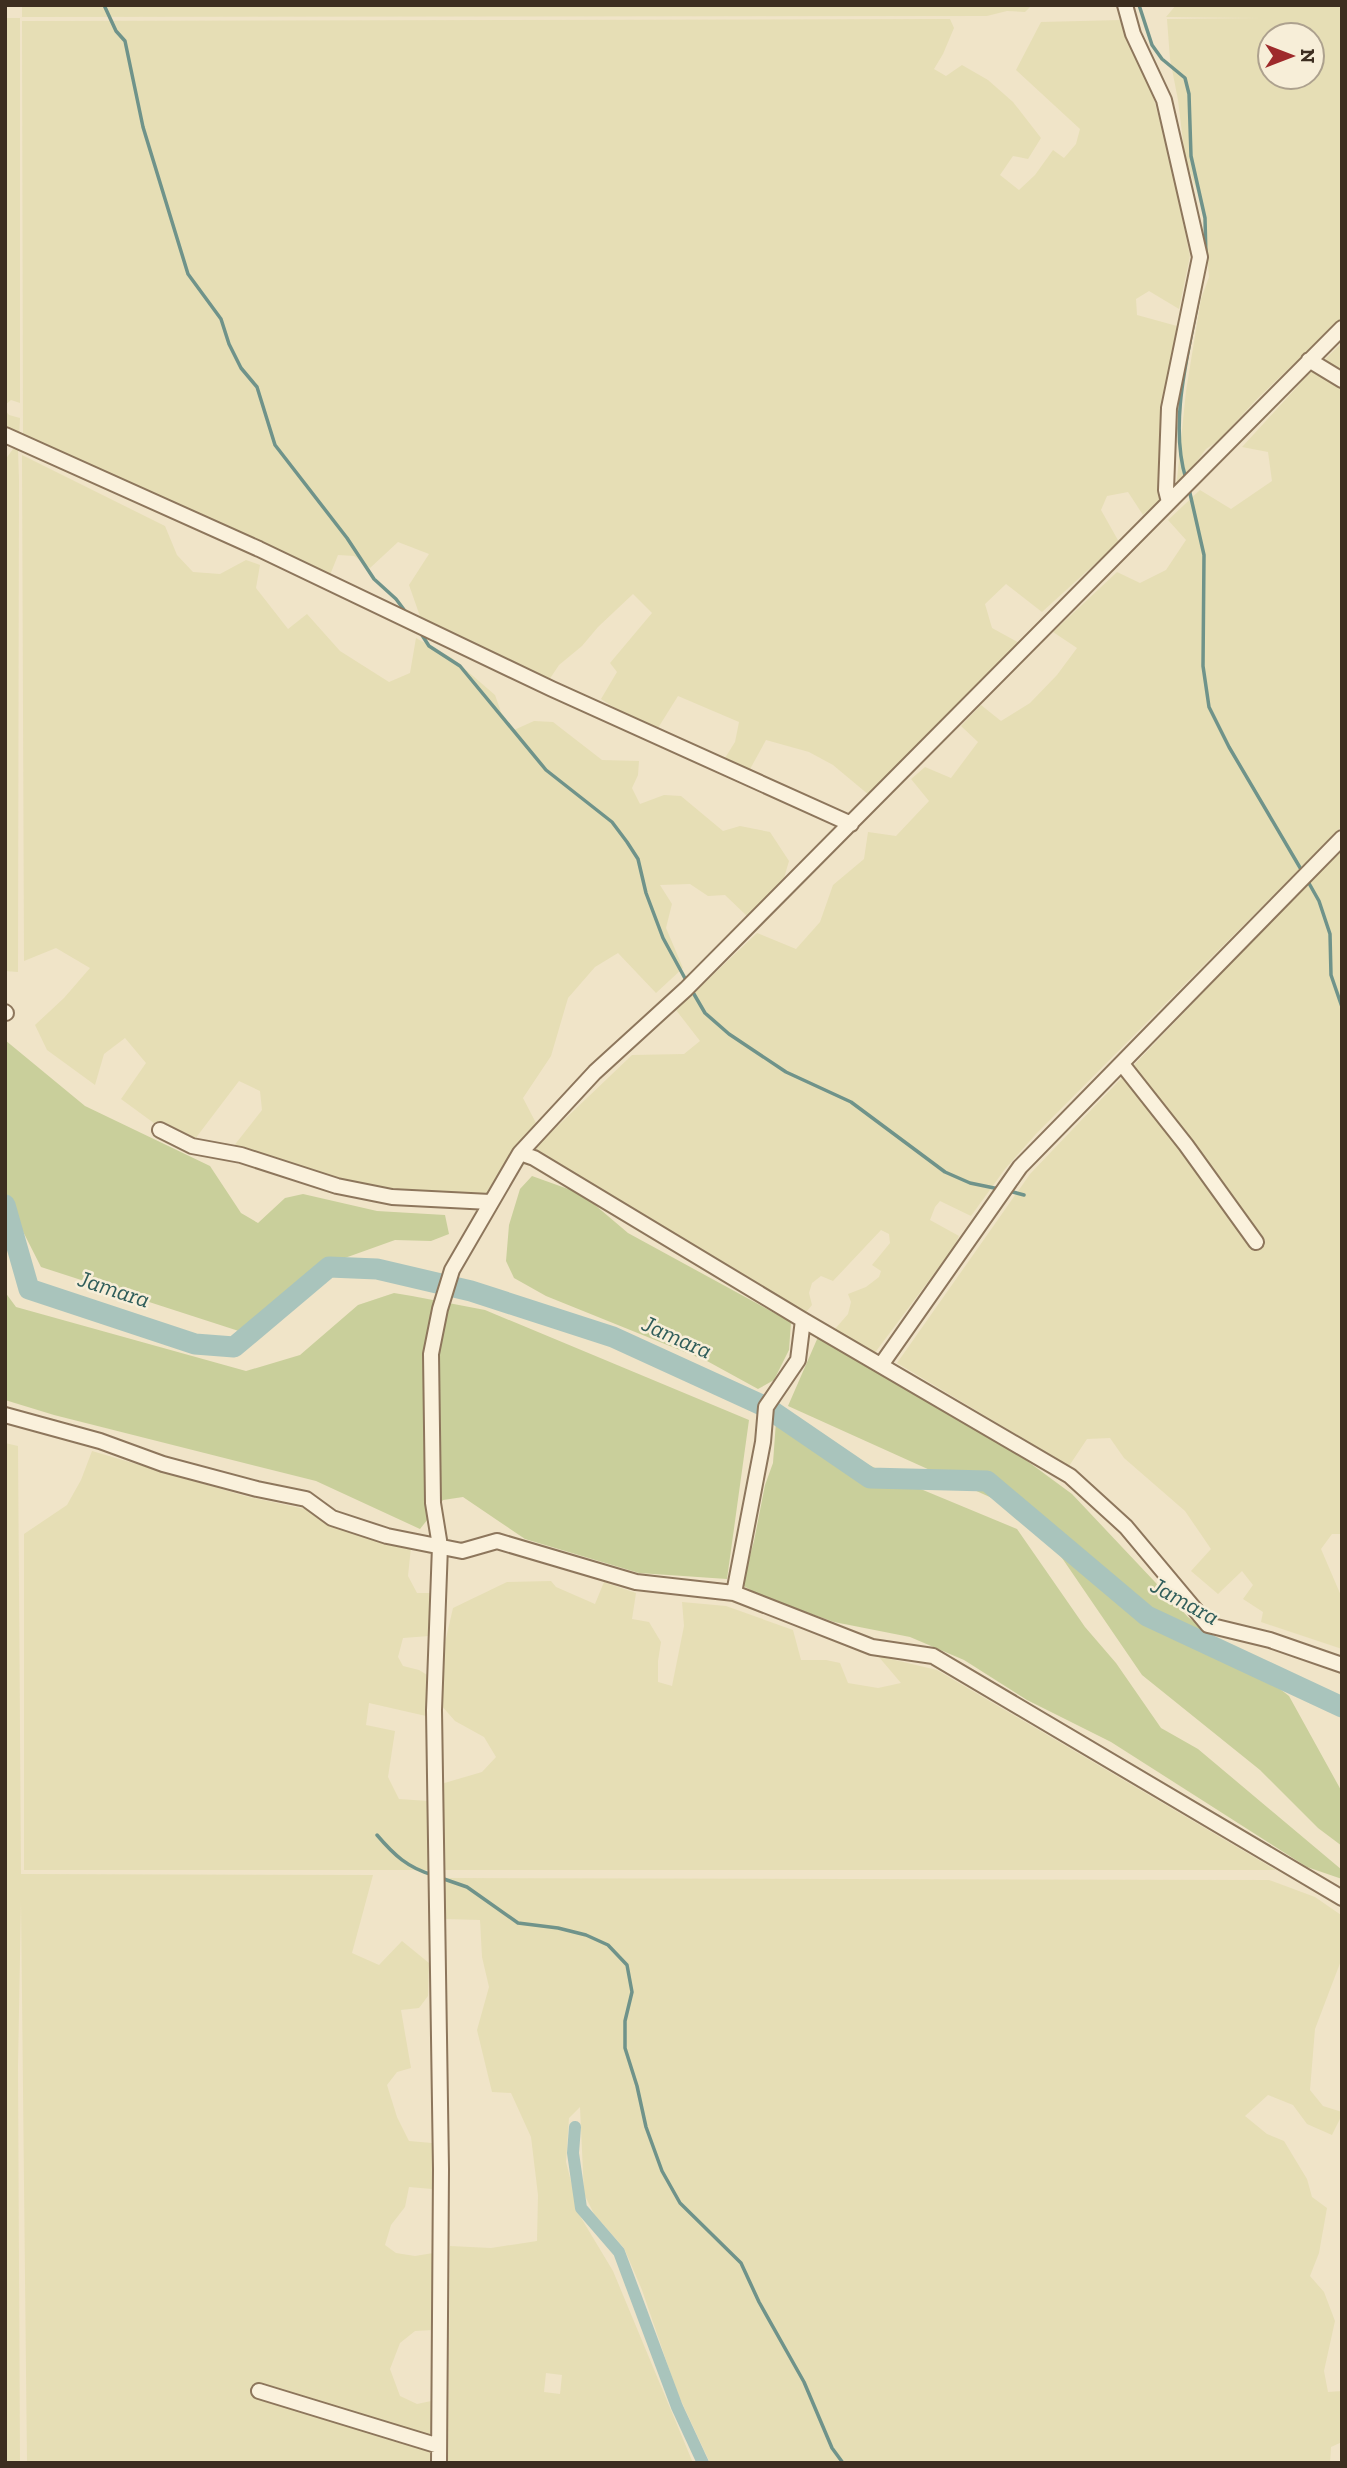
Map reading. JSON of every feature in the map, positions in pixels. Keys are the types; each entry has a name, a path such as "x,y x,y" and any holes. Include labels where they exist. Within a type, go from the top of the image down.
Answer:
{"street":[{"path":"1125,5 1133,34 1164,100 1200,257 1169,408 1166,476 1169,502"},
{"path":"439,2463 441,2169 434,1710 440,1546 433,1503 431,1354 440,1309 452,1270 520,1153 594,1072 686,989 1342,328"},
{"path":"1309,360 1342,380"},
{"path":"5,435 259,550 552,690 851,824"},
{"path":"881,1365 1020,1167 1342,838"},
{"path":"1122,1064 1186,1145 1256,1242"},
{"path":"160,1130 192,1146 241,1155 337,1186 392,1197 490,1202"},
{"path":"520,1153 534,1158 1070,1476 1126,1527 1208,1625 1270,1640 1342,1665"},
{"path":"734,1593 763,1442 766,1407 798,1360 803,1320"},
{"path":"5,1415 100,1441 163,1464 306,1499 332,1518 387,1536 462,1551 497,1541 636,1582 734,1593 872,1647 933,1657 1342,1898"},
{"path":"259,2391 439,2446"}],"shaded area":[{"path":"22,5 1032,5 1025,12 1007,11 987,16 22,17"},
{"path":"1176,5 1342,5 1342,318 1257,399 1218,441 1206,449 1176,489 1186,391 1201,299 1209,277 1203,207 1185,158 1170,59 1167,19 1262,18 1166,17"},
{"path":"5,18 20,18 20,403 11,400 5,405"},
{"path":"950,19 954,28 934,69 946,76 962,65 988,80 1013,102 1041,138 1028,159 1013,156 1000,175 1019,190 1035,175 1053,150 1064,158 1076,144 1080,129 1016,70 1041,22 1121,20 1153,96 1169,155 1190,256 1179,309 1149,291 1136,299 1137,315 1177,326 1163,400 1162,498 1143,515 1128,492 1107,496 1101,510 1119,542 1042,612 1006,584 985,604 992,628 1021,644 869,795 833,765 809,752 766,740 749,771 725,758 735,742 739,722 678,696 658,728 629,717 601,699 617,672 610,663 652,613 633,594 582,646 559,665 549,680 422,622 409,585 429,554 398,542 370,568 354,556 338,555 330,575 143,488 23,438 22,21"},
{"path":"1342,343 1342,826 1036,1134 1005,1169 971,1216 940,1201 930,1220 959,1236 954,1247 874,1354 835,1329 848,1314 851,1302 848,1294 866,1287 879,1277 881,1271 872,1265 890,1243 889,1234 881,1230 833,1281 821,1276 812,1283 809,1293 812,1305 803,1316 561,1169 536,1149 632,1055 684,1054 700,1041 676,1010 757,933 796,949 820,922 833,885 864,859 868,832 896,836 929,801 911,779 925,767 951,778 978,742 961,726 981,705 1001,721 1030,703 1057,675 1077,648 1053,632 1117,572 1140,583 1166,570 1186,540 1168,520 1200,490 1231,509 1272,481 1268,452 1242,447 1307,376"},
{"path":"5,410 9,415 20,418 19,439 5,433"},
{"path":"13,449 18,449 19,480 18,972 5,971 5,460"},
{"path":"22,455 165,526 177,555 193,572 220,574 246,560 260,565 256,588 288,629 307,614 340,651 389,682 410,673 416,638 452,658 495,695 501,712 514,730 534,721 553,722 602,760 639,761 638,775 632,788 640,804 664,795 681,796 723,831 740,826 770,832 789,861 784,878 748,917 725,895 708,896 690,884 660,885 672,904 666,928 683,968 656,993 618,953 595,967 568,998 551,1056 523,1098 536,1123 522,1142 497,1197 344,1187 233,1147 262,1110 260,1091 239,1081 195,1139 162,1129 121,1099 146,1063 125,1038 104,1054 95,1085 47,1050 35,1025 64,998 90,968 56,948 24,961"},
{"path":"1342,847 1342,1534 1332,1534 1321,1549 1342,1598 1342,1649 1261,1622 1263,1612 1243,1599 1253,1585 1242,1571 1218,1594 1191,1571 1211,1549 1185,1511 1124,1458 1110,1438 1087,1439 1069,1466 897,1363 1030,1174"},
{"path":"5,1443 18,1446 21,1874 373,1875 352,1953 379,1965 402,1941 429,1963 428,1996 419,2008 401,2010 411,2068 397,2072 387,2085 397,2117 409,2141 432,2143 432,2189 409,2187 405,2207 391,2225 385,2245 396,2253 415,2256 433,2253 433,2330 415,2331 400,2343 390,2369 400,2396 417,2404 436,2400 432,2463 27,2463 21,1902 18,2066 20,2463 5,2463"},
{"path":"92,1451 245,1496 305,1509 337,1527 411,1547 408,1576 417,1593 431,1593 429,1636 403,1638 398,1657 403,1666 429,1676 426,1716 369,1703 366,1725 395,1731 388,1777 399,1799 428,1801 432,1870 24,1870 24,1534 67,1505 81,1480"},
{"path":"551,1581 556,1587 595,1604 604,1582 636,1593 632,1619 649,1622 661,1642 658,1682 672,1686 684,1626 682,1602 726,1606 793,1630 801,1660 840,1663 848,1683 878,1688 901,1683 878,1656 937,1670 1276,1870 442,1870 441,1784 482,1772 496,1757 484,1737 455,1721 441,1705 444,1647 453,1608 507,1582"},
{"path":"444,1878 1269,1880 1315,1897 1341,1915 1342,1958 1315,2029 1310,2090 1323,2106 1342,2112 1342,2115 1332,2135 1307,2124 1293,2105 1268,2095 1245,2116 1267,2134 1284,2141 1307,2179 1312,2197 1327,2208 1319,2253 1310,2276 1324,2292 1335,2321 1324,2371 1328,2392 1342,2391 1342,2442 1331,2447 1330,2463 710,2463 677,2392 642,2290 624,2248 594,2214 584,2194 580,2107 569,2118 566,2162 580,2216 613,2271 693,2463 448,2463 450,2246 491,2248 537,2241 538,2195 531,2137 511,2093 492,2092 477,2030 489,1987 482,1957 480,1920 444,1919","holes":["546,2373 562,2375 560,2394 544,2392"]}],"green space":[{"path":"5,1040 85,1106 210,1166 241,1213 258,1223 285,1198 303,1194 377,1211 445,1215 449,1234 431,1241 395,1240 342,1259 276,1304 248,1334 41,1267 5,1196"},
{"path":"532,1176 582,1194 628,1233 791,1322 789,1350 774,1380 758,1389 707,1361 546,1296 514,1278 506,1261 509,1225 520,1189"},
{"path":"5,1292 16,1307 246,1371 300,1355 358,1305 394,1293 485,1310 749,1420 727,1579 639,1573 525,1539 463,1497 443,1500 420,1529 316,1481 54,1415 5,1400"},
{"path":"818,1337 1019,1455 1072,1494 1188,1617 1289,1696 1342,1792 1342,1846 1318,1828 1260,1770 1142,1675 1034,1517 788,1406"},
{"path":"776,1421 911,1485 1017,1529 1085,1627 1116,1663 1161,1728 1198,1749 1342,1870 1342,1879 1307,1867 1111,1742 1027,1700 964,1660 910,1637 834,1622 761,1596 742,1585 765,1485 773,1463"}],"waterway":[{"path":"104,5 116,31 125,41 143,127 188,274 221,319 241,368 257,387 275,445 347,538 374,579 396,599 408,615"},
{"path":"1139,5 1152,45 1162,59 1185,78 1189,94 1191,156 1205,218 1206,258"},
{"path":"1186,479 1181,457 1180,409 1186,360 1200,290"},
{"path":"1189,489 1204,555 1203,666 1209,707 1229,747 1302,871"},
{"path":"420,632 429,646 460,666 546,770 612,822 638,859 646,893 663,938 687,982"},
{"path":"1306,878 1319,901 1330,934 1331,975 1342,1007"},
{"path":"691,989 705,1013 729,1034 786,1072 851,1102 945,1172 970,1183 999,1189"},
{"path":"1009,1191 1024,1195"},
{"name":"Jamara","path":"5,1205 29,1289 195,1344 234,1347 329,1267 377,1269 471,1291 613,1337 766,1407 870,1478 987,1481 1147,1616 1342,1707"},
{"path":"377,1835 402,1860 433,1875"},
{"path":"441,1878 467,1887 518,1923 558,1928 586,1935 608,1945 627,1965 632,1992 625,2021 625,2048 646,2127 662,2171 680,2203 741,2263 759,2302 804,2382 832,2448 843,2463"},
{"path":"575,2127 573,2153 581,2208 619,2252 677,2407 703,2463"}]}
